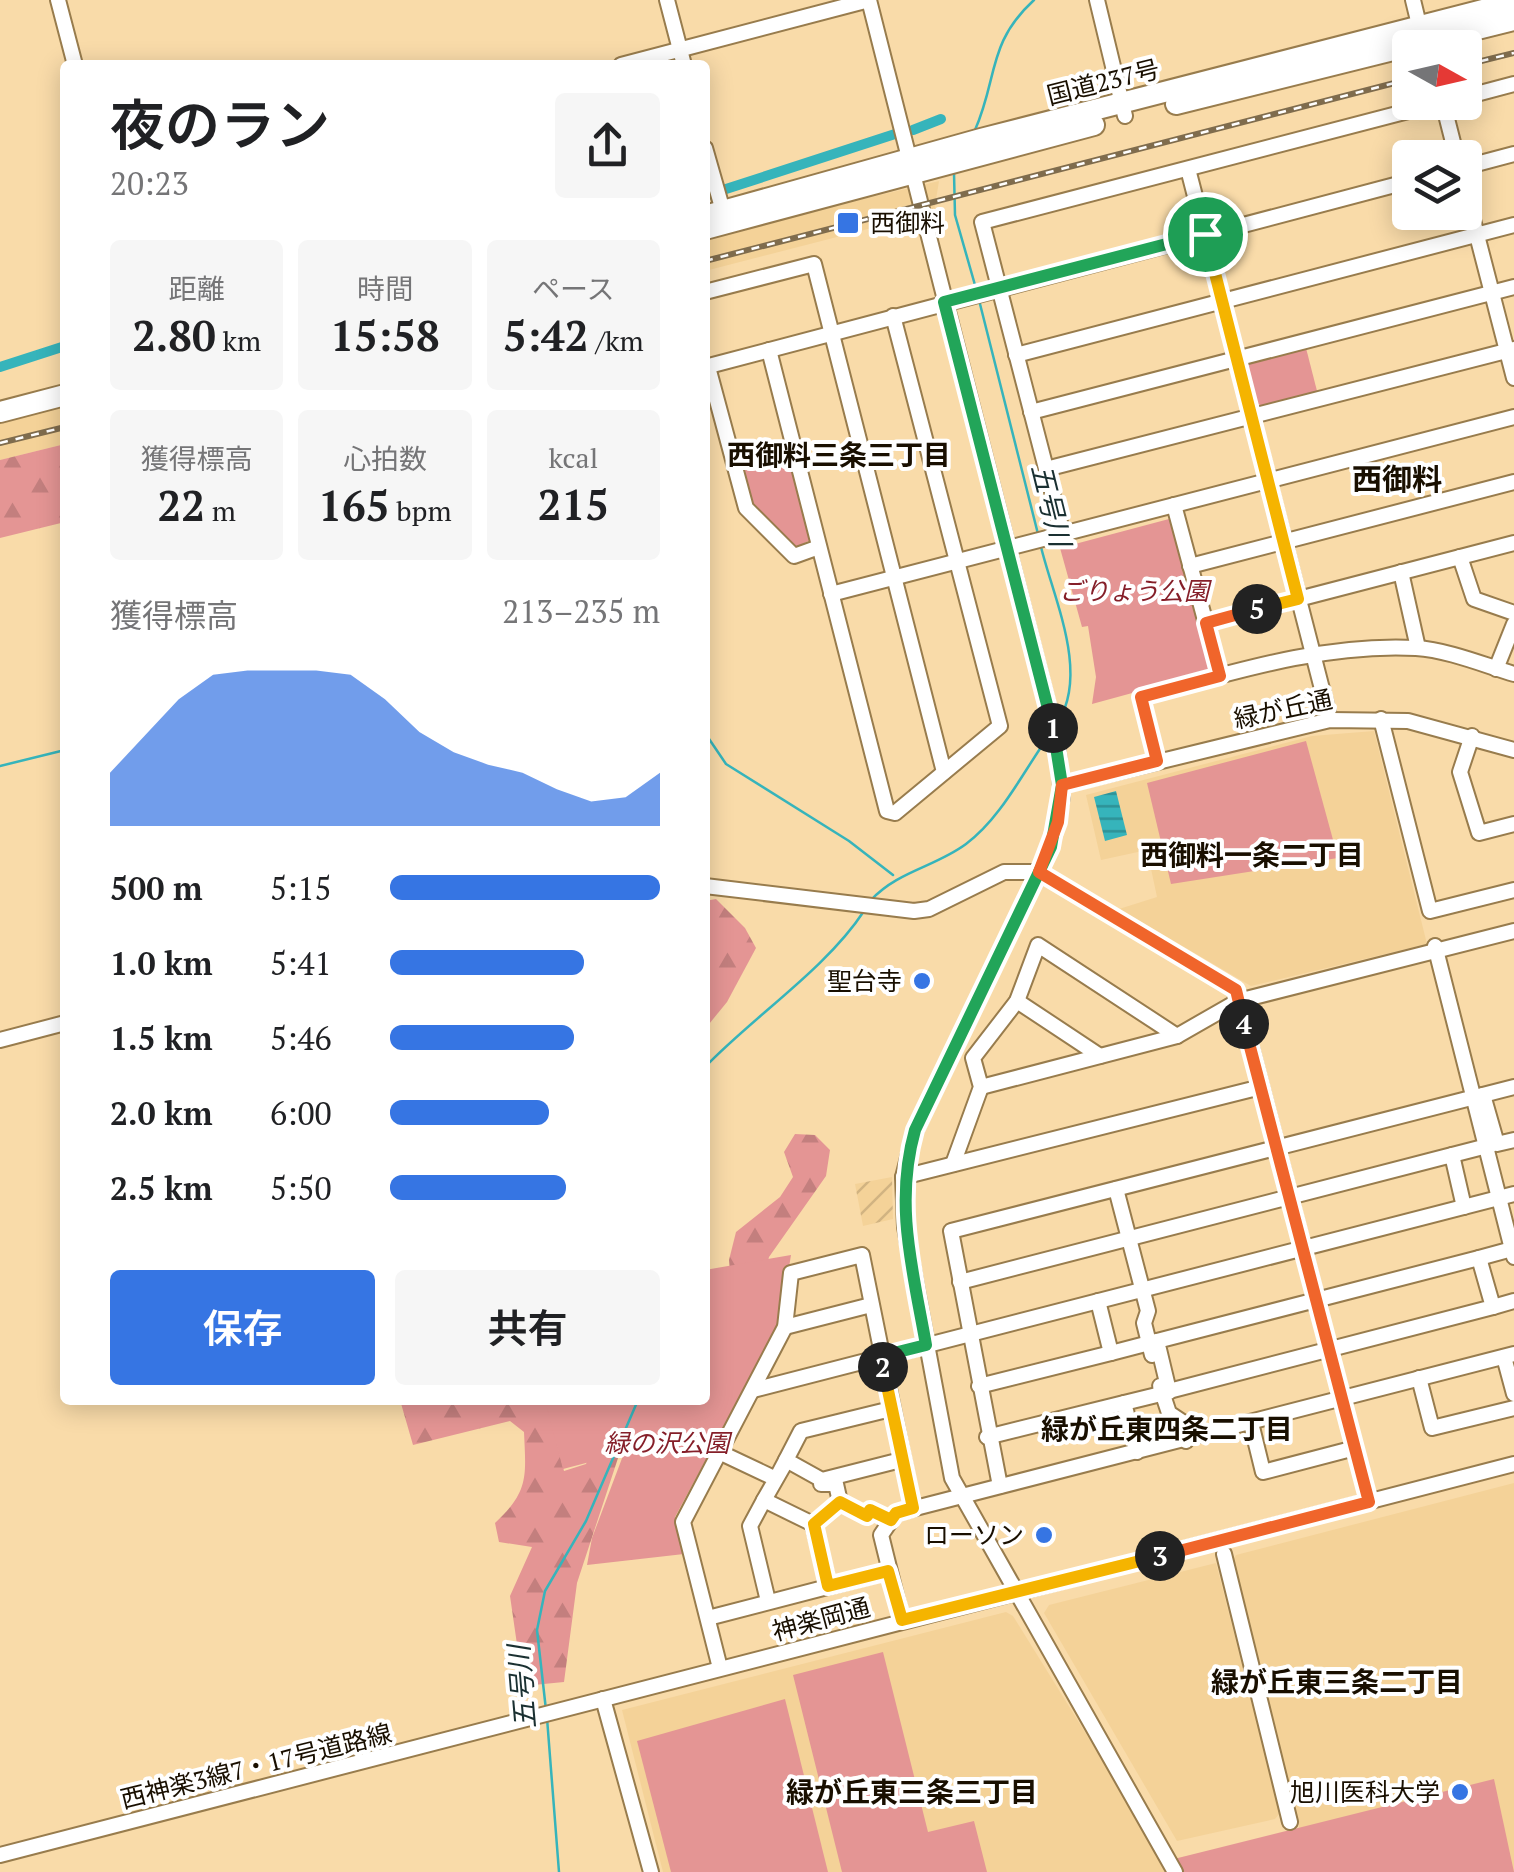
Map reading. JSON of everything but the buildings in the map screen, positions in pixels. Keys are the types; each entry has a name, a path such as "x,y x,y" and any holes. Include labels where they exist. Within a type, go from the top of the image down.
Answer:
{"highway":[{"name":"国道237号","path":"1436,30 1514,2"},
{"name":"国道237号","path":"1453,30 1514,20"},
{"name":"国道237号","path":"715,220 947,156 1392,43"},
{"path":"0,412 60,396"}],"street":[{"path":"58,0 74,60"},
{"path":"667,0 683,60"},
{"path":"639,60 869,0 1057,742 1062,785 1058,822 1039,872 915,1130 903,1177 905,1228 947,1458 960,1496 1174,1872"},
{"path":"1097,0 1124,110"},
{"path":"1413,0 1421,30"},
{"path":"1482,92 1514,84"},
{"path":"1056,535 1046,469 1016,356 993,289 982,222 1392,116"},
{"path":"1482,162 1514,154"},
{"path":"1188,169 1330,720"},
{"path":"710,184 715,220"},
{"path":"710,366 1392,186"},
{"path":"1016,356 1514,225"},
{"path":"1476,230 1510,350 1514,378"},
{"path":"710,291 814,264 944,772"},
{"path":"1031,412 1514,287"},
{"path":"769,350 887,811 895,814 1000,726 894,316"},
{"path":"1046,469 1510,350"},
{"path":"710,381 746,508 794,556 820,547"},
{"path":"831,594 1514,417"},
{"path":"1190,566 1514,482"},
{"path":"1174,505 1220,676"},
{"path":"1206,623 1514,543"},
{"path":"1460,557 1474,600 1514,613"},
{"path":"1402,572 1418,648"},
{"path":"1496,669 1514,624"},
{"path":"1157,761 1141,697 1220,676 1313,654 1418,648 1514,674"},
{"path":"1381,719 1430,911 1514,890"},
{"name":"緑が丘通","path":"1062,785 1330,720 1381,719 1472,736 1514,750"},
{"path":"1472,736 1460,772 1479,833 1514,824"},
{"path":"710,887 881,908 929,910 1004,872 1039,872 1236,990 1369,1502"},
{"path":"982,1087 1177,1036 1238,1001 1514,930"},
{"path":"953,1164 982,1087 973,1058 1017,1001 1038,945 1177,1036"},
{"path":"979,1386 1480,1258 1513,1253 1507,1196 1436,948"},
{"path":"1017,1001 1100,1056"},
{"path":"0,1040 60,1024"},
{"path":"903,1177 1261,1087"},
{"path":"1000,1486 987,1437 951,1230 1514,1087"},
{"path":"960,1282 1514,1140"},
{"path":"1452,1155 1464,1207"},
{"path":"1116,1188 1148,1311 1144,1323 1153,1342 1169,1413 1181,1421 1186,1440"},
{"path":"753,1390 1507,1196"},
{"path":"651,1872 603,1699 720,1668 683,1522 784,1327 790,1272 862,1255 900,1460 913,1508"},
{"path":"1480,1258 1492,1307"},
{"path":"1098,1301 1110,1353"},
{"path":"987,1437 1514,1301"},
{"path":"784,1327 872,1304"},
{"path":"902,1620 880,1536 896,1513 1509,1356 1514,1394"},
{"path":"1420,1378 1432,1428 1514,1408"},
{"path":"1124,1403 1136,1452"},
{"path":"768,1602 750,1526 801,1431 891,1409"},
{"path":"1250,1422 1263,1472 1355,1448"},
{"path":"719,1452 822,1480 900,1460"},
{"name":"神楽岡通","path":"720,1668 1514,1464"},
{"path":"782,1468 826,1487 836,1484 840,1502"},
{"path":"764,1500 814,1524"},
{"path":"840,1502 867,1516 870,1510 891,1520"},
{"path":"814,1524 840,1502"},
{"path":"814,1524 828,1586"},
{"path":"1224,1554 1290,1822"},
{"path":"708,1618 888,1571"},
{"name":"西神楽3線7・17号道路線","path":"0,1855 603,1699"}],"shaded area":[{"path":"939,181 934,212 710,270 710,236"},
{"path":"60,404 60,445 0,460 0,420"},
{"path":"1374,731 1427,944 1251,986 1119,909 1157,897 1147,850 1101,860 1086,795 1312,736"},
{"path":"892,1177 893,1219 863,1226 855,1184"},
{"path":"1514,1483 1514,1872 1174,1859 1300,1830 1232,1562 1236,1555"},
{"path":"1216,1563 1280,1813 1275,1819 1177,1841 1044,1613 1049,1605"},
{"path":"1006,1612 1013,1616 1168,1866 1166,1872 663,1872 622,1710"}],"green space":[{"path":"1306,348 1317,391 1262,406 1256,403 1247,368 1250,362"},
{"path":"60,445 60,523 0,538 0,460"},
{"path":"791,457 812,539 797,547 751,503 743,469"},
{"name":"ごりょう公園","path":"1169,519 1175,524 1213,666 1209,672 1092,704 1096,677 1088,626 1082,627 1060,548"},
{"path":"1306,741 1338,858 1171,884 1147,783"},
{"path":"716,899 745,928 756,948 727,1002 710,1023 710,900"},
{"path":"795,1134 815,1135 830,1150 826,1176 769,1257 761,1290 710,1397 710,1381 732,1295 729,1260 736,1232 780,1197 793,1177 784,1152"},
{"name":"緑の沢公園","path":"791,1255 780,1322 675,1517 684,1554 587,1565 592,1538 624,1453 563,1469 546,1405 710,1405 710,1269"},
{"path":"401,1405 547,1405 564,1471 586,1464 610,1408 620,1452 577,1583 564,1682 523,1686 510,1596 532,1547 499,1542 495,1523 520,1492 524,1432 510,1421 413,1445"},
{"path":"702,1405 706,1405 632,1560 613,1559"},
{"path":"883,1652 928,1832 974,1821 987,1872 842,1872 793,1675"},
{"path":"785,1699 828,1872 671,1872 637,1741"},
{"name":"旭川医科大学","path":"1494,1779 1514,1872 1182,1872 1174,1859"}],"water":[{"path":"1116,791 1127,835 1105,841 1094,797"}],"waterway":[{"path":"975,130 1001,46 1008,31 1034,0"},
{"path":"913,130 941,119"},
{"path":"726,189 895,134"},
{"name":"五号川","path":"954,173 955,215 977,292"},
{"name":"五号川","path":"979,300 1038,534"},
{"path":"0,367 60,348"},
{"name":"五号川","path":"1041,547 1070,659 1067,702 1058,722"},
{"name":"五号川","path":"871,900 893,882 954,852 979,833 1001,808 1048,737"},
{"path":"710,740 726,764 849,841 893,875"},
{"path":"0,766 60,751"},
{"name":"五号川","path":"710,1062 830,953 864,911"},
{"name":"五号川","path":"546,1710 537,1630 545,1591 586,1521 636,1405"},
{"name":"五号川","path":"547,1718 559,1872"}],"railway":[{"path":"1482,61 1514,53"},
{"path":"710,260 1392,84"},
{"path":"0,443 60,428"}],"place":[{"name":"西御料","path":"848,223"},
{"name":"聖台寺","path":"922,981"},
{"name":"ローソン","path":"1044,1535"},
{"name":"旭川医科大学","path":"1460,1792"}],"district":[{"name":"西御料三条三丁目","path":"839,455"},
{"name":"西御料","path":"1397,480"},
{"name":"西御料一条二丁目","path":"1252,855"},
{"name":"緑が丘東四条二丁目","path":"1167,1429"},
{"name":"緑が丘東三条二丁目","path":"1337,1682"},
{"name":"緑が丘東三条三丁目","path":"912,1792"}],"route":[{"path":"1205,234 944,302 1057,742 1062,797 1051,847 915,1130 903,1177 905,1228 926,1345 882,1356 900,1460 913,1508 896,1513 891,1520 870,1510 867,1516 840,1502 814,1524 828,1586 888,1571 902,1620 1369,1502 1236,990 1039,872 1051,847 1058,822 1062,797 1062,785 1157,761 1141,697 1220,676 1206,623 1298,599 1205,234"}]}
